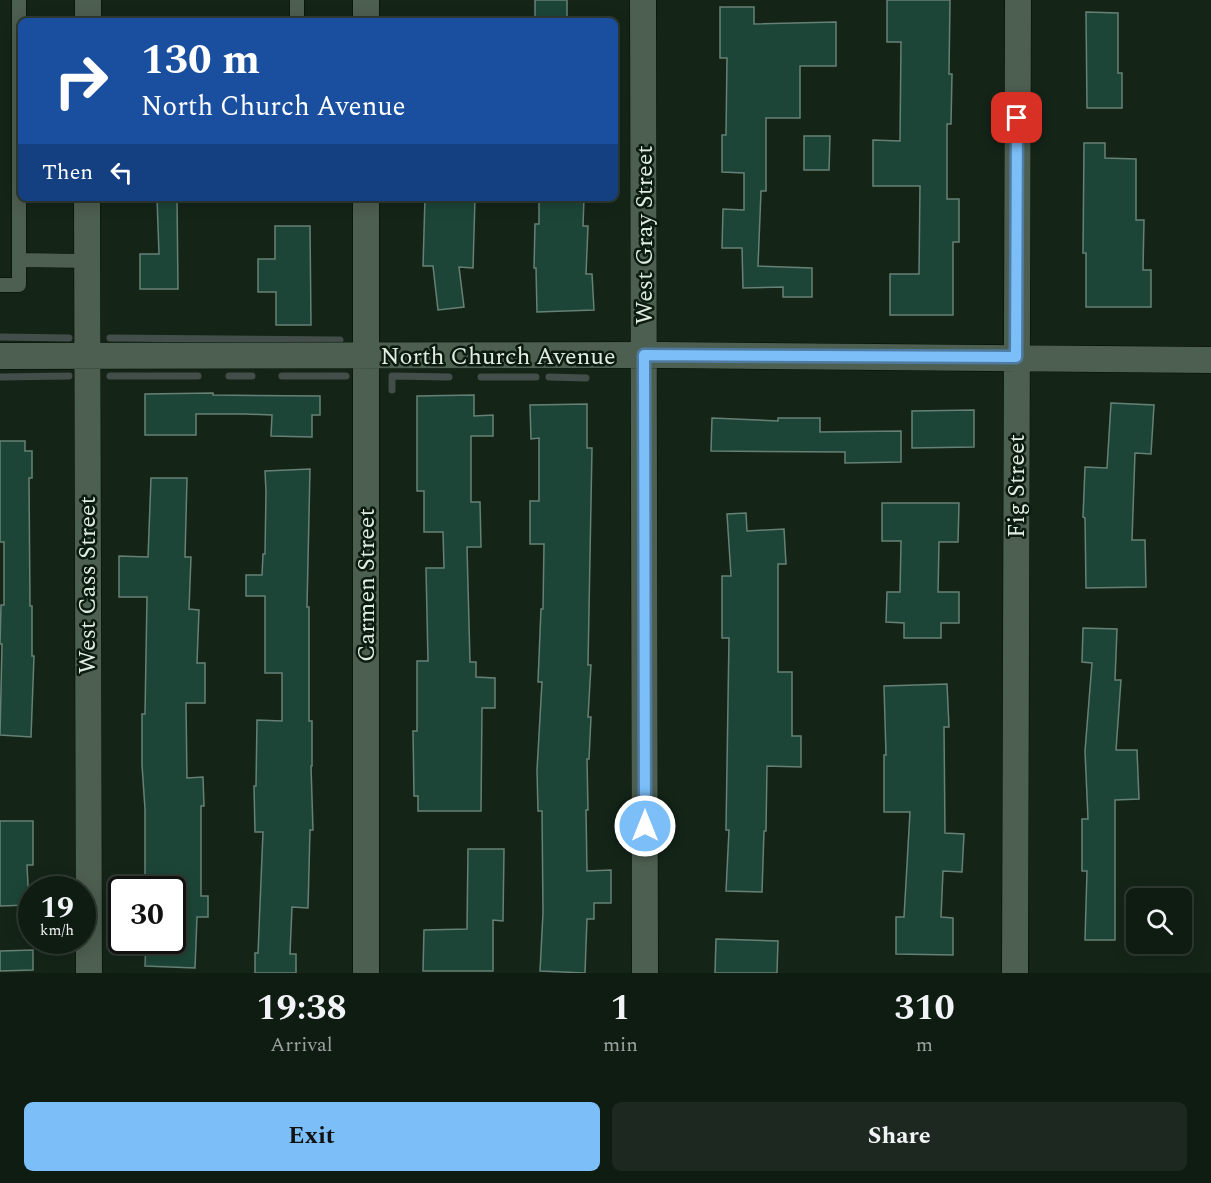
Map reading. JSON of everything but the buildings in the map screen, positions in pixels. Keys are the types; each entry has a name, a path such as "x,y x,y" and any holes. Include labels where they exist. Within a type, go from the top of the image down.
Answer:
{"street":[{"path":"88,0 88,18"},
{"path":"366,0 366,18"},
{"name":"West Gray Street","path":"643,0 645,973"},
{"name":"Fig Street","path":"1015,973 1018,0"},
{"name":"West Cass Street","path":"87,201 89,973"},
{"name":"Carmen Street","path":"366,201 366,973"},
{"name":"North Church Avenue","path":"0,356 644,355 1211,360"}],"lane":[{"path":"20,0 20,18"},
{"path":"297,0 297,18"},
{"path":"0,285 19,285 19,201"},
{"path":"19,260 87,261"}],"waterway":[{"path":"0,337 69,338"},
{"path":"110,338 340,340"},
{"path":"0,377 69,376"},
{"path":"110,376 198,376"},
{"path":"229,376 252,376"},
{"path":"282,376 346,376"},
{"path":"392,390 392,376 449,377"},
{"path":"481,377 536,377"},
{"path":"549,377 586,378"}],"route":[{"path":"645,826 644,355 1016,357 1017,118"}]}
